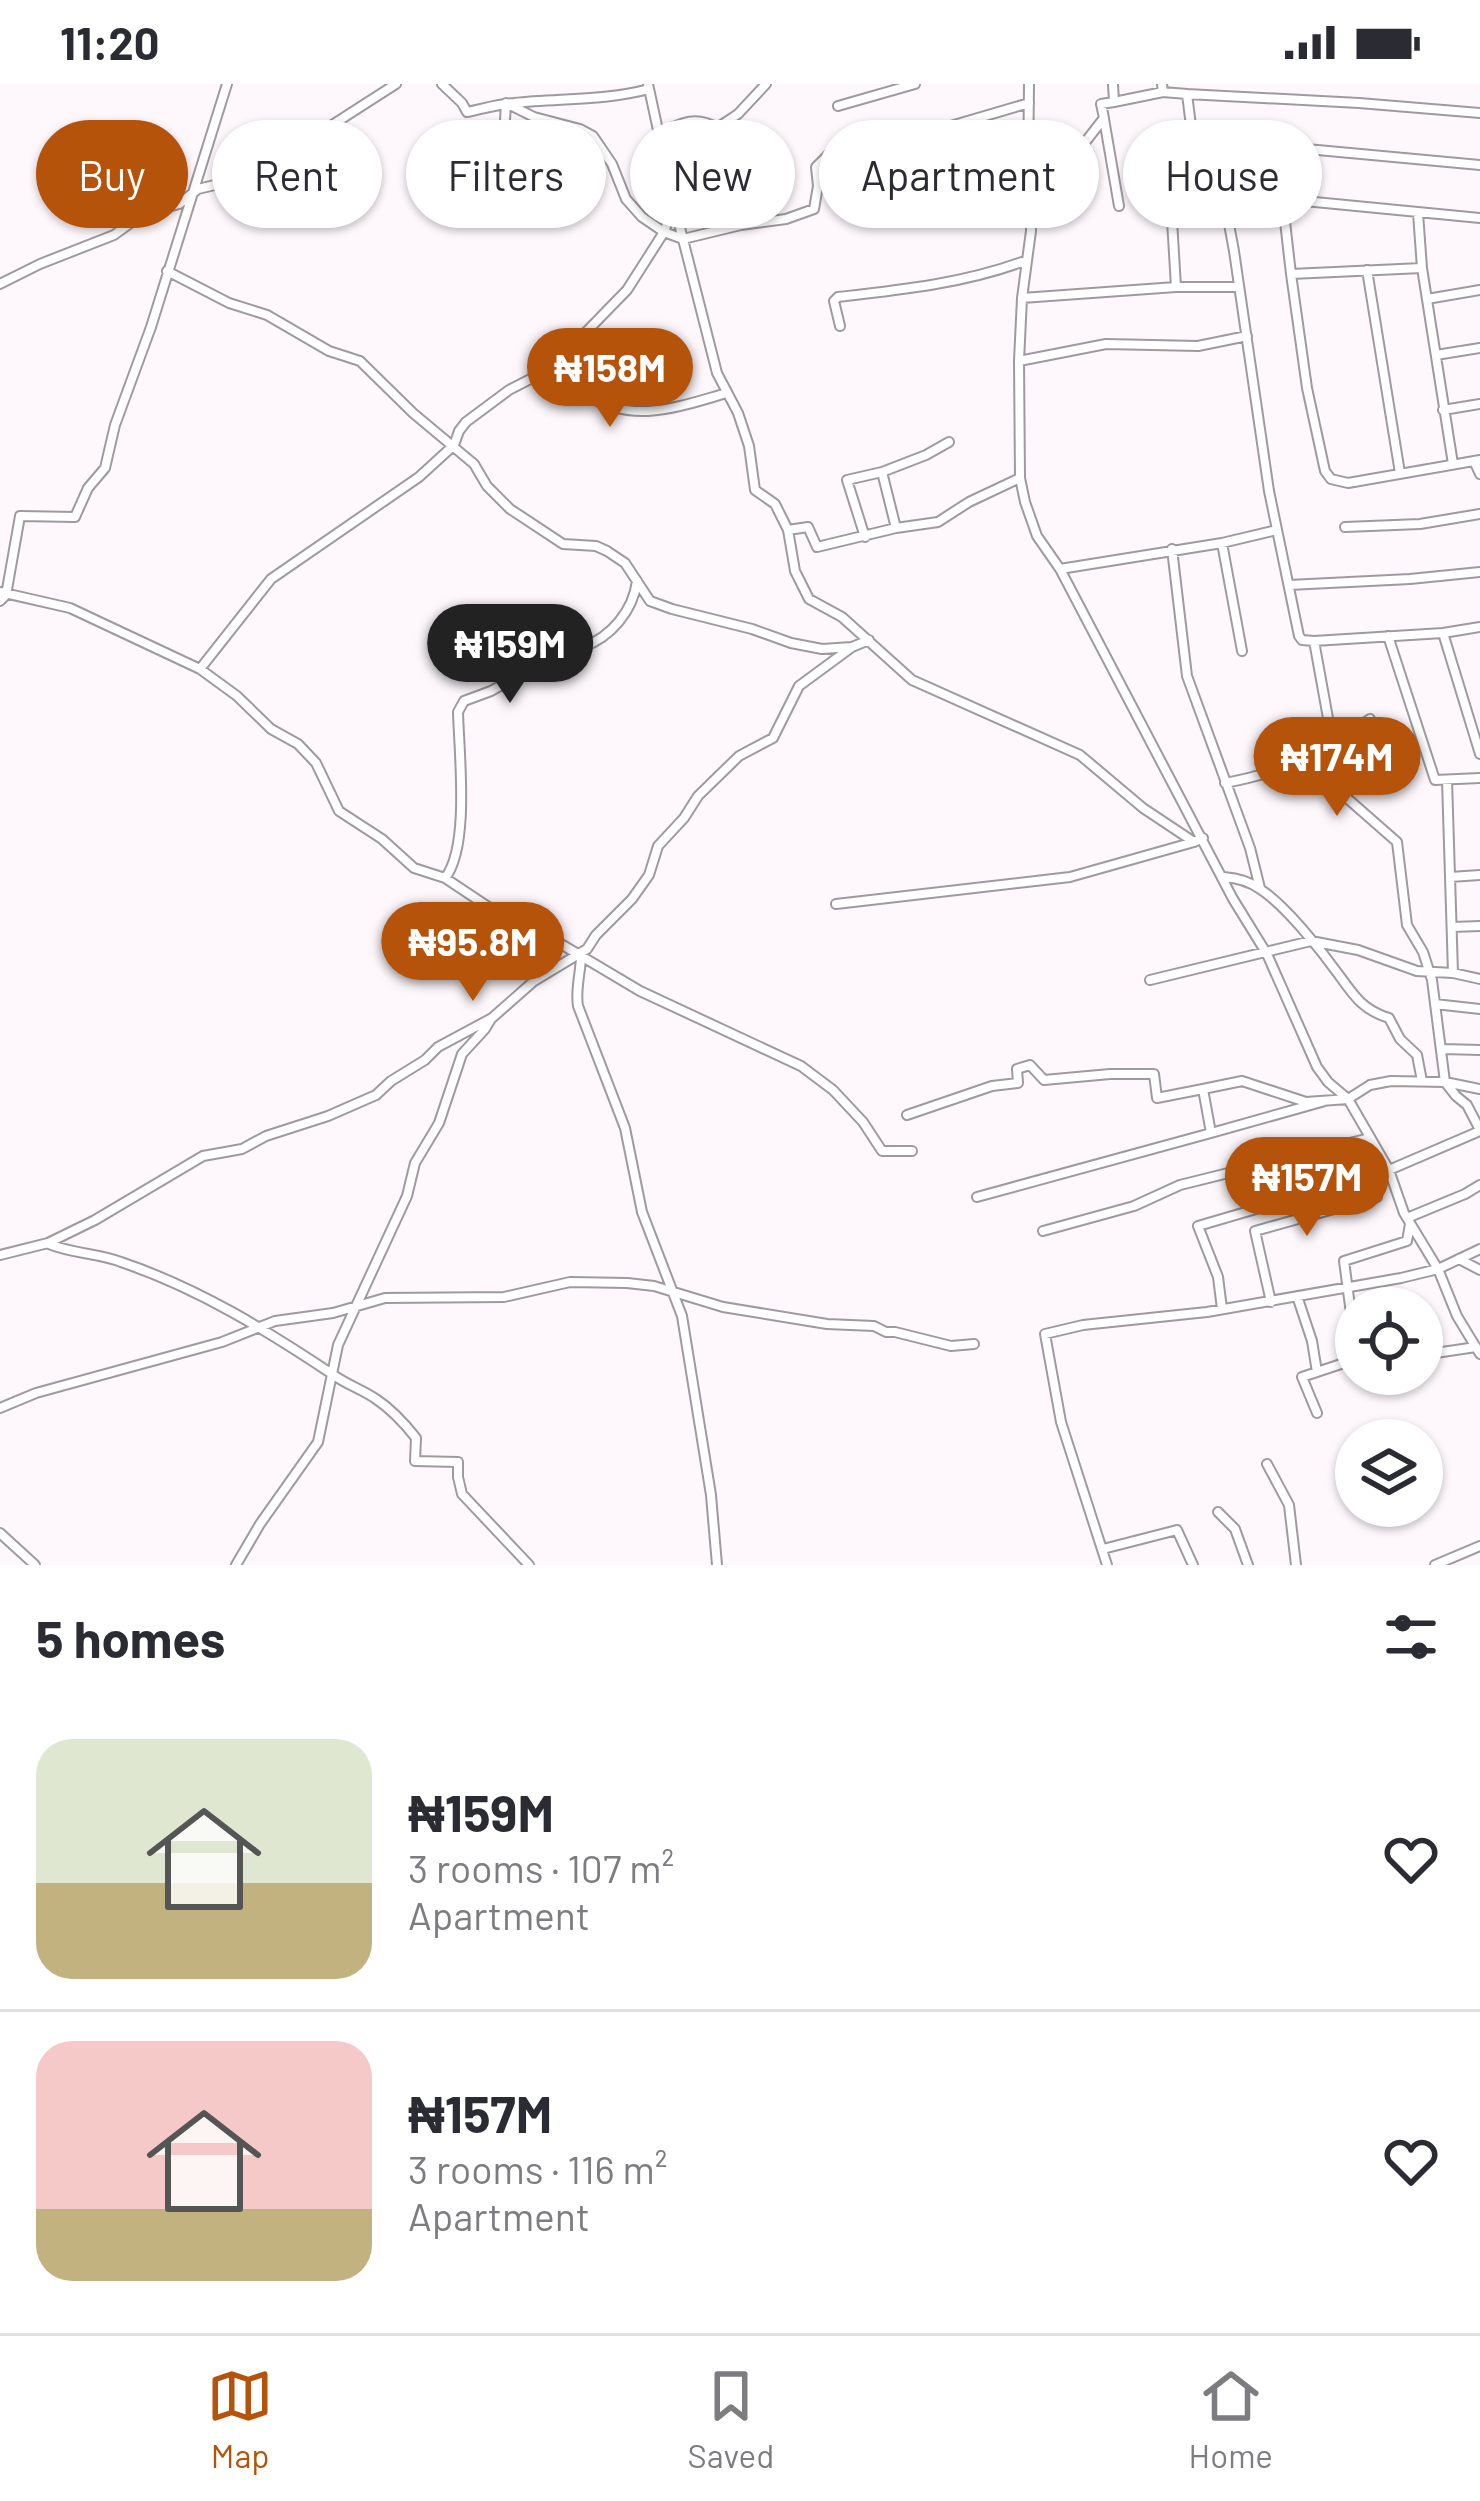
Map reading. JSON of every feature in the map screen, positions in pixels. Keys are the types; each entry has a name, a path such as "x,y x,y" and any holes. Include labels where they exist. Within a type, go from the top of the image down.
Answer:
{"street":[{"path":"227,84 105,468 88,488 75,517 20,516 2,593 70,608 200,669 271,729 298,745 316,764 339,811 382,839 414,868 445,878 640,991 801,1066 833,1090 863,1122 877,1146 912,1151"},
{"path":"0,284 114,235 143,214 179,204 198,189 262,170 396,84"},
{"path":"442,84 466,112 506,104 628,95 648,87 657,120"},
{"path":"729,120 754,88 766,84"},
{"path":"869,84 877,96"},
{"path":"838,106 914,84"},
{"path":"1028,120 1029,84"},
{"path":"1113,84 1114,102"},
{"path":"1119,206 1101,104 1162,88 1187,94 1480,113"},
{"path":"1187,94 1190,120"},
{"path":"506,104 593,136 613,164 626,199 642,217 683,239 786,220 814,209 816,167 831,152 879,147 1028,103"},
{"path":"505,120 506,104"},
{"path":"1099,124 1104,118"},
{"path":"1322,149 1480,165"},
{"path":"1322,203 1480,218"},
{"path":"1418,213 1422,268 1453,464"},
{"path":"200,669 271,579 419,477 454,445 466,422 509,390 550,369 627,290 665,228"},
{"path":"680,228 717,373 749,446 755,490 776,504 788,530 795,571 809,599 842,617 912,680 1080,755 1143,808 1198,840"},
{"path":"1031,228 1019,361 1020,478 1037,536 1060,569 1198,840 1267,954 1318,1067 1348,1100 1390,1170 1409,1220 1478,1350 1443,1352"},
{"path":"1172,228 1175,287"},
{"path":"1229,228 1277,530 1302,640 1480,627"},
{"path":"1287,228 1307,388 1325,471 1331,479 1338,483 1477,461 1480,474"},
{"path":"840,326 834,301 838,297 930,285 1027,260"},
{"path":"1291,274 1422,268"},
{"path":"167,271 230,303 268,315 329,351 360,361 475,464 487,486 510,509 563,544 607,551 625,563 650,601 822,649 868,640"},
{"path":"1367,271 1400,473"},
{"path":"1022,298 1239,286"},
{"path":"1427,299 1480,290"},
{"path":"585,335 585,394 602,405 629,412 666,410 727,393"},
{"path":"1019,361 1106,344 1198,346 1246,336"},
{"path":"1436,355 1480,348"},
{"path":"1443,410 1480,404"},
{"path":"865,537 847,480 882,472 949,442"},
{"path":"882,472 896,528"},
{"path":"788,530 808,527 817,547 938,522 1020,478"},
{"path":"1346,527 1420,524 1480,514"},
{"path":"1060,569 1277,530"},
{"path":"1222,543 1242,651"},
{"path":"1172,549 1187,676 1260,888"},
{"path":"1288,585 1480,572"},
{"path":"445,878 452,870 461,822 458,712 464,700 516,677 554,641 583,647 597,642 622,618 635,596 637,581"},
{"path":"1443,633 1480,754"},
{"path":"1388,636 1435,780 1480,778"},
{"path":"1222,1310 1218,1277 1198,1226 1390,1170 1480,1130 1468,1105 1445,1082 1432,980 1407,926 1397,842 1348,800 1327,747 1330,729 1314,641"},
{"path":"0,1255 48,1243 203,1156 242,1149 376,1095 438,1047 492,1018 534,981 581,954 632,899 649,874 658,846 698,796 739,756 773,738 799,686 852,646"},
{"path":"1225,784 1302,762 1370,719"},
{"path":"1447,780 1453,973"},
{"path":"836,904 1070,877 1198,840"},
{"path":"1450,877 1480,875"},
{"path":"1224,877 1260,888 1311,941 1356,1000 1372,1013 1389,1018 1400,1039 1417,1055 1422,1081"},
{"path":"1453,927 1480,926"},
{"path":"1150,980 1311,941 1358,950 1428,973 1480,979"},
{"path":"581,954 578,1006 625,1128 642,1212 682,1316 711,1495 717,1565"},
{"path":"1435,1004 1480,1009"},
{"path":"236,1565 318,1442 338,1345 407,1196 416,1163 439,1123 462,1054 492,1018"},
{"path":"1443,1049 1480,1050"},
{"path":"907,1114 992,1086 1018,1083 1017,1069 1030,1065 1044,1080 1154,1074 1157,1098 1242,1081 1306,1102 1348,1100 1370,1085 1391,1081 1445,1082 1480,1089"},
{"path":"1203,1089 1211,1133"},
{"path":"977,1197 1325,1101"},
{"path":"1043,1231 1134,1206 1183,1184 1370,1138"},
{"path":"1409,1220 1480,1185"},
{"path":"1270,1302 1255,1231 1377,1197"},
{"path":"1409,1220 1407,1241 1344,1262 1347,1287 1438,1268 1480,1250"},
{"path":"48,1243 68,1252 117,1260 202,1296 376,1399 416,1438 415,1461 458,1462 462,1494 530,1565"},
{"path":"1458,1258 1480,1270"},
{"path":"0,1408 36,1393 222,1342 274,1321 333,1313 385,1298 504,1297 570,1282 627,1283 723,1307 827,1324 874,1326 951,1346 974,1344"},
{"path":"1107,1565 1061,1422 1045,1334 1083,1324 1222,1310 1335,1289"},
{"path":"1297,1297 1317,1372"},
{"path":"1317,1413 1302,1377 1335,1364"},
{"path":"1267,1464 1289,1505 1296,1565"},
{"path":"1218,1512 1235,1528 1248,1565"},
{"path":"1103,1549 1177,1530 1192,1565"},
{"path":"0,1533 34,1565"},
{"path":"1435,1565 1480,1546"}]}
